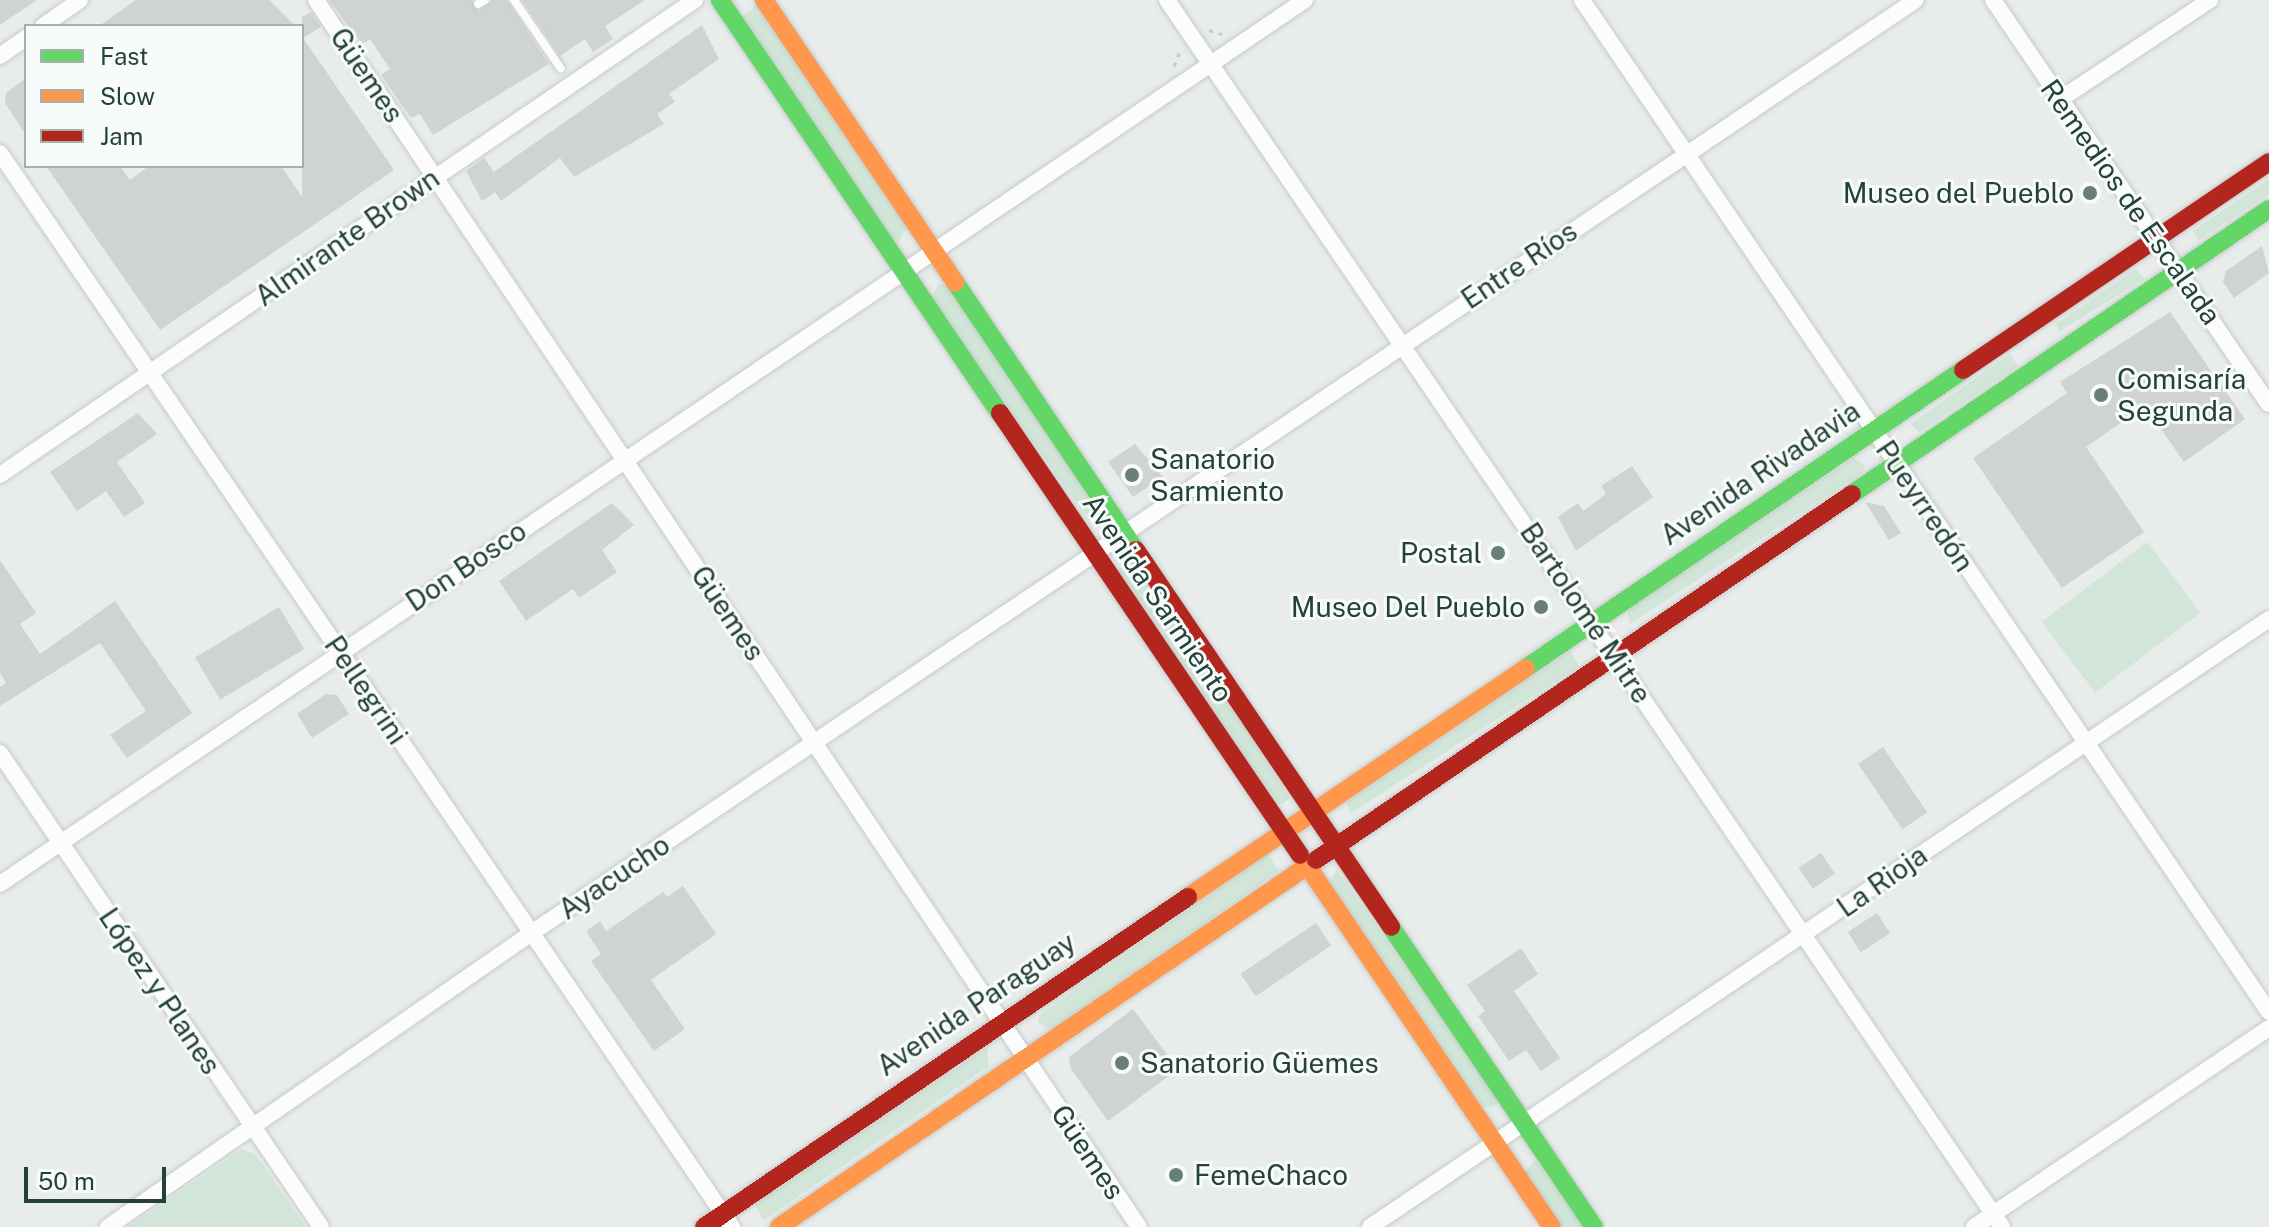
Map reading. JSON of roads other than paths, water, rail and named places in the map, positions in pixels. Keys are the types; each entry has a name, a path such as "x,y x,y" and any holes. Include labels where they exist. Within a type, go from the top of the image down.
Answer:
{"main road":[{"name":"Avenida Sarmiento","path":"720,0 1552,1227"},
{"name":"Avenida Sarmiento","path":"764,0 1594,1227"},
{"name":"Avenida Rivadavia","path":"1283,831 2269,162"},
{"path":"779,1227 1307,868 1894,460 2269,209"},
{"path":"2025,329 2044,359"},
{"name":"Avenida Paraguay","path":"704,1227 728,1220 1001,1020 1283,831"}],"street":[{"path":"46,24 80,0"},
{"name":"Güemes","path":"316,0 1139,1227"},
{"name":"Almirante Brown","path":"0,475 695,0"},
{"name":"Bartolomé Mitre","path":"1167,0 1998,1220"},
{"name":"Don Bosco","path":"0,884 1305,0"},
{"name":"Pueyrredón","path":"1582,0 2269,1012"},
{"name":"Entre Ríos","path":"1125,534 1401,344 1916,0"},
{"name":"Remedios de Escalada","path":"1993,0 2059,100 2179,268 2269,404"},
{"path":"2059,100 2210,0"},
{"path":"0,56 24,39"},
{"name":"Pellegrini","path":"0,153 728,1220"},
{"name":"Ayacucho","path":"108,1227 530,934 1125,534"},
{"name":"La Rioja","path":"1370,1227 1805,934 2084,740 2269,619"},
{"name":"López y Planes","path":"0,753 251,1128 321,1227"},
{"path":"1974,1227 1998,1220 2269,1028"}],"lane":[{"path":"514,0 561,69"}],"place":[{"name":"Museo del Pueblo","path":"2090,193"},
{"name":"Comisaría Segunda","path":"2101,395"},
{"name":"Sanatorio Sarmiento","path":"1132,475"},
{"name":"Postal","path":"1498,553"},
{"name":"Museo Del Pueblo","path":"1541,607"},
{"name":"Sanatorio Güemes","path":"1122,1063"},
{"name":"FemeChaco","path":"1176,1175"}]}
